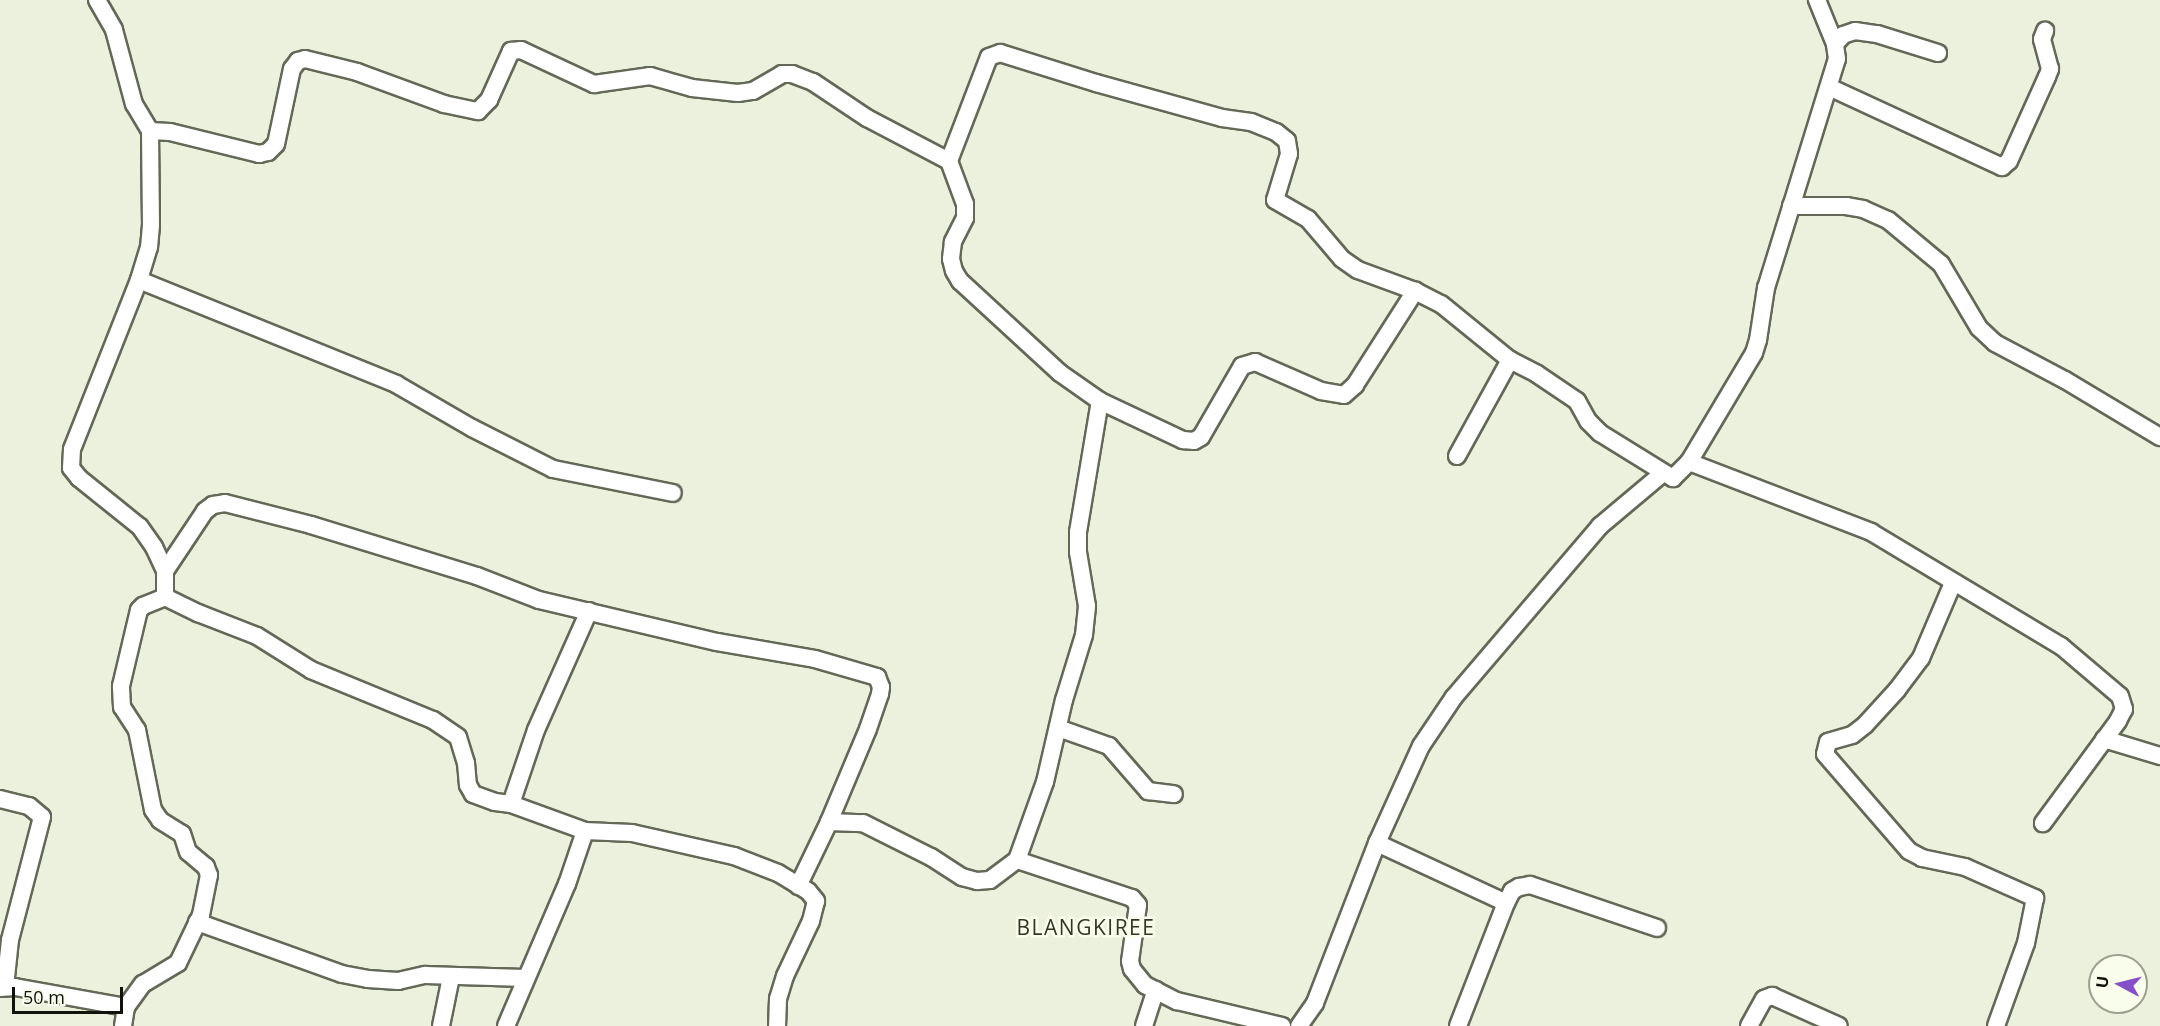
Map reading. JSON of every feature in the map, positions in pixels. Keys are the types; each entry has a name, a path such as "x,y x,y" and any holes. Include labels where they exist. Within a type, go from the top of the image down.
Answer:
{"street":[{"path":"97,0 114,30 134,104 150,131 151,225 149,248 139,280 72,449 71,468 79,478 140,527 154,547 165,572 165,597"},
{"path":"1415,291 1355,385 1344,395 1321,391 1255,362 1242,366 1202,437 1194,441 1183,440 1100,401 1060,373 960,281 954,271 951,259 953,242 965,219 965,204 949,161 989,57 994,53 1222,118 1251,122 1276,132 1287,141 1289,154 1275,200 1308,219 1342,259 1358,270 1415,291 1442,304 1510,360 1537,374 1577,401 1588,422 1600,433 1673,478 1689,462 1754,353 1766,288 1837,59 1835,44 1817,0"},
{"path":"1835,44 1843,34 1855,31 1877,34 1938,53"},
{"path":"1829,87 2002,167 2009,161 2048,77 2050,69 2042,39 2045,31"},
{"path":"150,131 170,132 259,154 268,152 276,144 292,69 298,61 305,59 357,72 444,104 478,111 489,100 511,51 521,50 594,84 650,76 692,88 738,93 753,91 782,74 792,75 813,82 867,118 949,161"},
{"path":"1791,206 1846,206 1863,209 1888,220 1941,264 1979,328 1995,343 2065,380 2160,437"},
{"path":"139,280 396,384 472,428 553,469 673,493"},
{"path":"1457,456 1510,360"},
{"path":"829,822 863,823 931,857 962,877 977,881 990,880 1017,860 1046,782 1058,728 1084,635 1087,606 1078,552 1078,532 1100,401"},
{"path":"1689,462 1871,532 2061,646 2120,696 2124,709 2043,824"},
{"path":"1299,1026 1315,1003 1377,843 1421,746 1454,697 1600,526 1663,473"},
{"path":"165,572 205,511 213,505 225,503 311,525 477,576 540,600 717,642 816,658 877,677 881,687 880,694 829,822 798,886"},
{"path":"1953,583 1921,658 1897,690 1865,725 1852,735 1828,742 1825,754 1909,850 1923,858 1965,867 2035,898 2026,943 1996,1026"},
{"path":"165,597 198,613 257,636 311,670 433,720 458,737 466,763 468,785 473,794 495,802 511,804 585,831 632,833 734,856 778,873 798,886 816,901 811,921 785,976 778,999 777,1026"},
{"path":"123,1026 126,1007 143,984 178,963 197,922 208,870 188,852 182,834 160,820 153,810 137,730 121,702 121,686 139,610 165,597"},
{"path":"511,804 536,730 589,611"},
{"path":"1058,728 1109,746 1148,791 1174,794"},
{"path":"2104,739 2160,756"},
{"path":"0,799 29,806 42,817 10,940 3,988 126,1007"},
{"path":"506,1026 567,884 585,831"},
{"path":"1377,843 1506,903"},
{"path":"1017,860 1132,898 1138,904 1132,969 1145,985 1177,1001 1282,1026"},
{"path":"1458,1026 1512,891 1530,885 1657,928"},
{"path":"197,922 342,974 368,979 398,981 425,975 525,978"},
{"path":"441,1026 451,977"},
{"path":"1144,1026 1156,990"},
{"path":"1749,1026 1764,999 1772,996 1839,1026"}],"district":[{"name":"BLANGKIREE","path":"1086,927"}]}
